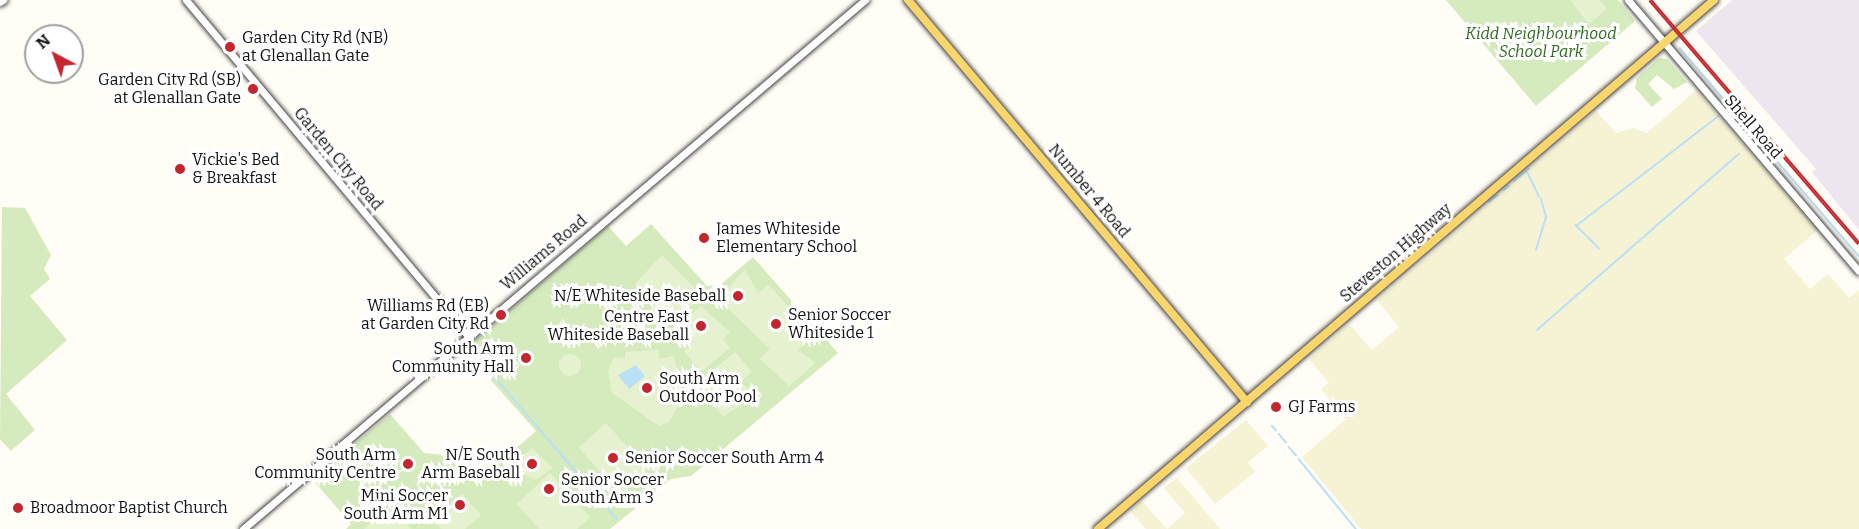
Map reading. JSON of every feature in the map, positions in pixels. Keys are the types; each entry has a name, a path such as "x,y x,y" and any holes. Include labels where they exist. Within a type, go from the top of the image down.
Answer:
{"main road":[{"name":"Number 4 Road","path":"908,0 1247,402"},
{"name":"Steveston Highway","path":"1098,529 1714,0"}],"street":[{"name":"Garden City Road","path":"186,0 468,336"},
{"name":"Williams Road","path":"243,529 865,0"},
{"name":"Shell Road","path":"1628,0 1859,271"}],"shaded area":[{"path":"1732,0 1859,0 1859,230 1812,172 1816,169 1696,31"},
{"path":"1696,90 1818,230 1784,259 1810,289 1828,274 1849,298 1859,290 1859,529 1361,529 1302,457 1346,419 1321,389 1329,383 1309,359 1349,324 1372,350 1399,327 1377,300 1596,111 1616,133 1633,128 1647,133"},
{"path":"1246,420 1268,446 1248,462 1255,472 1215,504 1186,468"},
{"path":"1177,478 1220,529 1167,529 1185,513 1164,488"},
{"path":"1142,501 1167,529 1146,529 1130,511"}],"green space":[{"name":"Kidd Neighbourhood School Park","path":"1446,0 1618,0 1635,21 1536,106"},
{"path":"1570,0 1599,0 1607,9 1589,24"},
{"path":"1659,58 1667,59 1687,82 1674,89 1657,75 1648,84 1662,99 1652,107 1635,88 1637,78"},
{"path":"2,207 25,208 51,255 44,269 50,279 30,296 67,340 6,394 35,430 11,451 0,439"},
{"path":"651,224 707,286 720,285 753,257 838,353 691,476 671,479 610,529 346,529 351,524 313,480 390,414 424,453 455,456 477,482 536,431 464,350 608,226 626,246"},
{"path":"662,255 703,296 675,320 662,305 644,318 654,305 635,284"},
{"path":"745,270 758,293 769,285 814,336 798,350 815,363 789,386 760,359 770,349 718,299"},
{"path":"701,306 730,332 723,339 730,348 701,372 684,351 694,342 675,328"},
{"name":"South Arm Outdoor Pool","path":"658,350 659,359 673,356 685,395 669,422 659,426 612,393 608,371 614,358 625,358 625,352"},
{"path":"735,352 752,372 740,382 756,395 723,417 701,390 710,382 706,376"},
{"path":"566,354 574,354 581,361 581,369 574,376 566,376 559,369 559,361"},
{"name":"Senior Soccer South Arm 4","path":"606,423 647,469 620,494 579,448"},
{"name":"N/E South Arm Baseball","path":"532,448 553,468 535,480 510,467"},
{"name":"Senior Soccer South Arm 3","path":"550,473 590,517 577,529 539,529 517,504"},
{"name":"Mini Soccer South Arm M1","path":"462,494 481,515 465,529 441,529 433,519"},
{"path":"390,506 411,529 364,529"}],"water":[{"path":"636,365 645,376 629,389 618,375"}],"waterway":[{"path":"1680,48 1859,256"},
{"path":"1599,249 1576,226 1719,116"},
{"path":"1537,330 1739,154"},
{"path":"1514,181 1529,169"},
{"path":"1527,171 1539,196"},
{"path":"1504,190 1509,186"},
{"path":"1489,202 1498,195"},
{"path":"1536,250 1546,217 1541,199"},
{"path":"479,359 617,519"},
{"path":"1272,426 1276,430"},
{"path":"1279,434 1286,442"},
{"path":"1289,447 1296,455"},
{"path":"1299,459 1356,529"}],"railway":[{"path":"1650,0 1859,244"}],"place":[{"name":"Garden City Rd (NB) at Glenallan Gate","path":"230,47"},
{"name":"Garden City Rd (SB) at Glenallan Gate","path":"253,89"},
{"name":"Vickie's Bed & Breakfast","path":"180,169"},
{"name":"James Whiteside Elementary School","path":"704,238"},
{"name":"N/E Whiteside Baseball","path":"738,296"},
{"name":"Williams Rd (EB) at Garden City Rd","path":"501,315"},
{"name":"Senior Soccer Whiteside 1","path":"776,324"},
{"name":"Centre East Whiteside Baseball","path":"701,326"},
{"name":"South Arm Community Hall","path":"526,358"},
{"name":"South Arm Outdoor Pool","path":"647,388"},
{"name":"GJ Farms","path":"1276,407"},
{"name":"Senior Soccer South Arm 4","path":"613,458"},
{"name":"South Arm Community Centre","path":"408,464"},
{"name":"N/E South Arm Baseball","path":"532,464"},
{"name":"Senior Soccer South Arm 3","path":"549,489"},
{"name":"Mini Soccer South Arm M1","path":"460,505"},
{"name":"Broadmoor Baptist Church","path":"18,508"}]}
